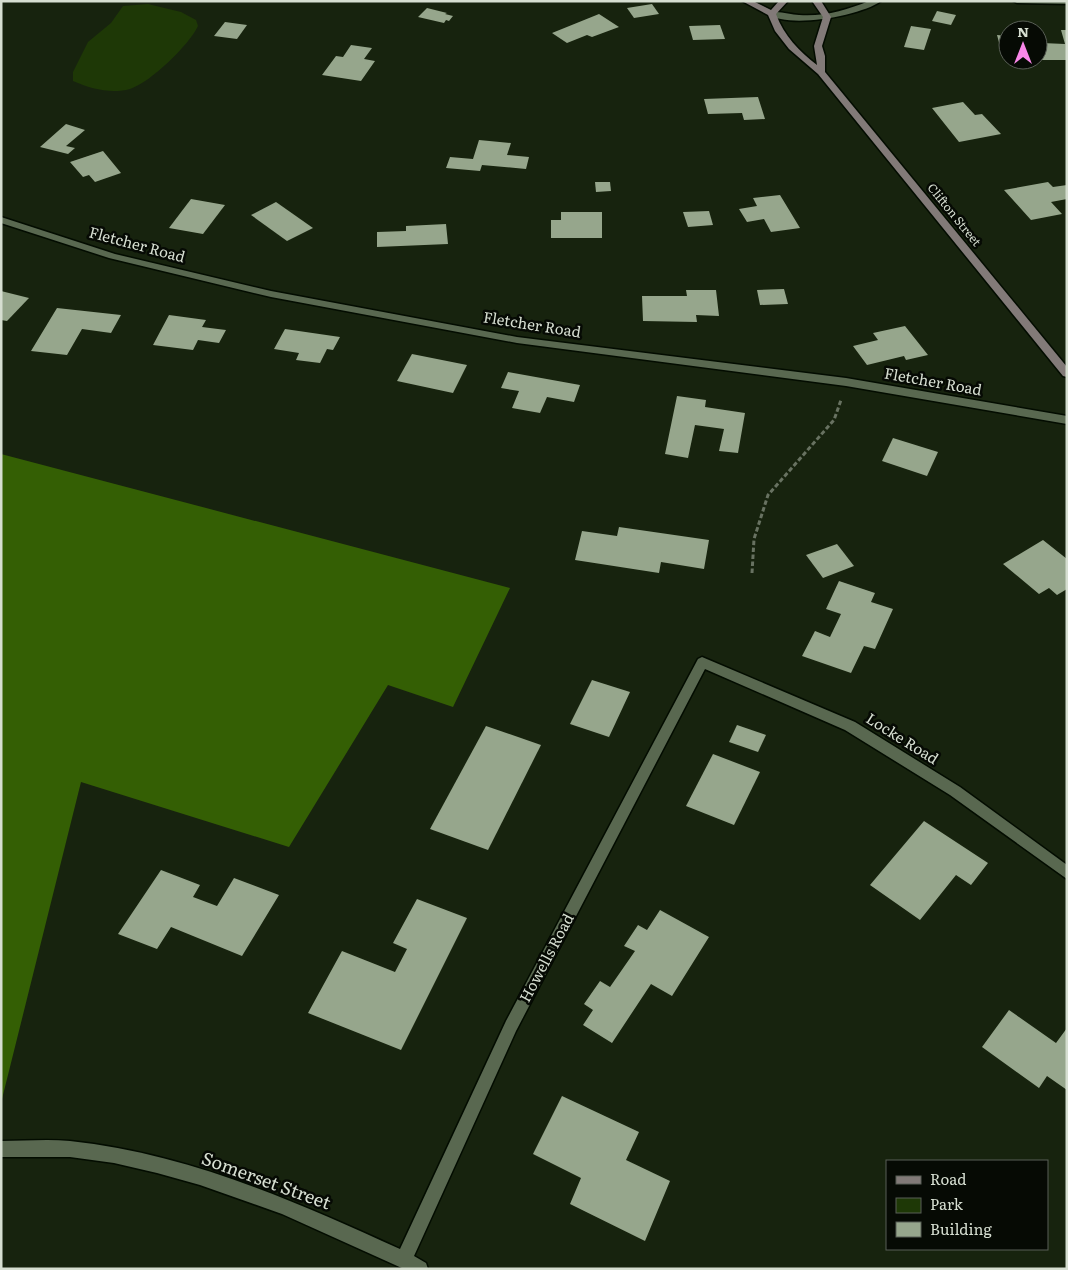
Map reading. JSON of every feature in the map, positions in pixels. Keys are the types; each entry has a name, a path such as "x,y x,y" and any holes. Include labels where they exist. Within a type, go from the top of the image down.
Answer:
{"main road":[{"path":"746,1 772,14 784,1"},
{"path":"816,1 827,17 818,46 821,56 821,72"},
{"name":"Clifton Street","path":"772,14 779,30 805,62 821,72 1067,374"}],"street":[{"path":"772,14 799,18 827,17 877,1"},
{"path":"1017,1 1067,2"},
{"name":"Fletcher Road","path":"1,220 112,256 271,294 517,340 846,382 1067,420"},
{"name":"Locke Road","path":"702,662 850,726 955,791 1067,873"},
{"name":"Howells Road","path":"404,1259 511,1026 702,662"},
{"name":"Somerset Street","path":"1,1149 68,1149 132,1160 214,1180 289,1208 404,1259 420,1269"}],"path":[{"path":"752,573 754,539 768,495 834,420 846,382"}],"green space":[{"path":"148,4 181,12 196,20 198,26 187,43 158,71 139,85 130,89 116,91 101,90 73,81 73,72 88,42 111,23 123,6"},
{"path":"1,454 510,588 453,707 388,685 289,847 81,782 1,1103"}],"building":[{"path":"652,4 659,14 634,18 627,8"},
{"path":"427,8 453,16 444,23 418,17"},
{"path":"937,11 956,15 951,25 932,21"},
{"path":"599,14 619,27 592,37 587,35 567,43 552,33"},
{"path":"225,22 247,25 237,39 214,36"},
{"path":"720,25 725,39 693,40 689,26"},
{"path":"911,26 931,29 924,50 904,47"},
{"path":"1061,30 1067,30 1067,60 1048,60 1048,43 1065,44"},
{"path":"351,45 372,48 364,59 375,61 361,81 322,75 336,56 343,57"},
{"path":"758,97 765,119 744,120 742,113 708,114 704,99"},
{"path":"963,102 975,115 982,114 1001,134 959,142 932,108"},
{"path":"66,124 85,130 66,146 75,148 68,154 40,147"},
{"path":"479,140 511,143 507,155 529,157 526,169 482,165 480,171 446,168 450,157 473,159"},
{"path":"103,151 121,173 95,182 89,175 83,177 70,162"},
{"path":"595,182 610,182 611,191 596,192"},
{"path":"1048,182 1053,187 1067,185 1067,199 1051,202 1062,214 1031,220 1004,190"},
{"path":"780,195 800,228 771,232 764,219 747,222 739,209 757,206 753,198"},
{"path":"191,199 225,205 203,234 169,228"},
{"path":"276,202 313,228 287,241 251,215"},
{"path":"709,211 713,225 688,227 683,212"},
{"path":"561,212 602,212 602,238 551,238 551,220 561,220"},
{"path":"446,224 448,244 377,247 377,232 406,231 406,226"},
{"path":"784,289 788,304 760,305 757,290"},
{"path":"686,290 716,290 719,316 696,315 697,322 643,321 642,296 687,296"},
{"path":"1,291 29,298 7,321 1,320"},
{"path":"57,308 121,315 111,333 82,329 67,355 31,351"},
{"path":"169,315 206,320 202,327 226,330 219,343 198,340 193,350 153,345"},
{"path":"905,326 928,355 906,360 904,356 867,365 853,346 878,340 873,333"},
{"path":"285,329 340,337 333,350 327,349 320,363 296,360 299,353 274,349"},
{"path":"412,354 467,365 453,393 397,381"},
{"path":"508,372 580,385 574,402 547,397 540,413 512,408 519,391 501,388"},
{"path":"677,396 706,400 705,407 745,413 738,453 719,451 724,429 695,425 688,458 665,454"},
{"path":"893,438 938,452 927,476 882,461"},
{"path":"619,527 709,540 704,569 661,562 659,573 575,560 582,531 617,536"},
{"path":"1043,540 1067,559 1067,589 1057,595 1049,588 1039,594 1003,564"},
{"path":"837,544 854,566 823,578 806,555"},
{"path":"839,581 875,593 871,602 893,609 875,649 864,646 851,673 802,656 815,631 830,637 841,614 826,609"},
{"path":"592,680 630,692 609,737 570,724"},
{"path":"737,725 766,735 758,752 729,742"},
{"path":"486,726 541,745 488,850 430,829"},
{"path":"713,754 760,772 734,825 686,806"},
{"path":"924,821 988,863 971,885 956,875 920,920 870,885"},
{"path":"161,870 200,885 193,897 217,906 234,878 279,895 242,956 171,927 157,949 118,934"},
{"path":"417,899 467,918 401,1050 308,1013 342,951 395,972 407,949 393,943"},
{"path":"660,910 709,937 672,996 651,984 612,1043 583,1025 593,1010 584,1004 600,981 610,987 635,951 624,946 638,925 647,930"},
{"path":"1009,1010 1056,1043 1067,1028 1067,1090 1047,1076 1039,1088 982,1047"},
{"path":"562,1096 639,1132 626,1160 670,1181 645,1241 570,1204 581,1178 533,1154"}]}
